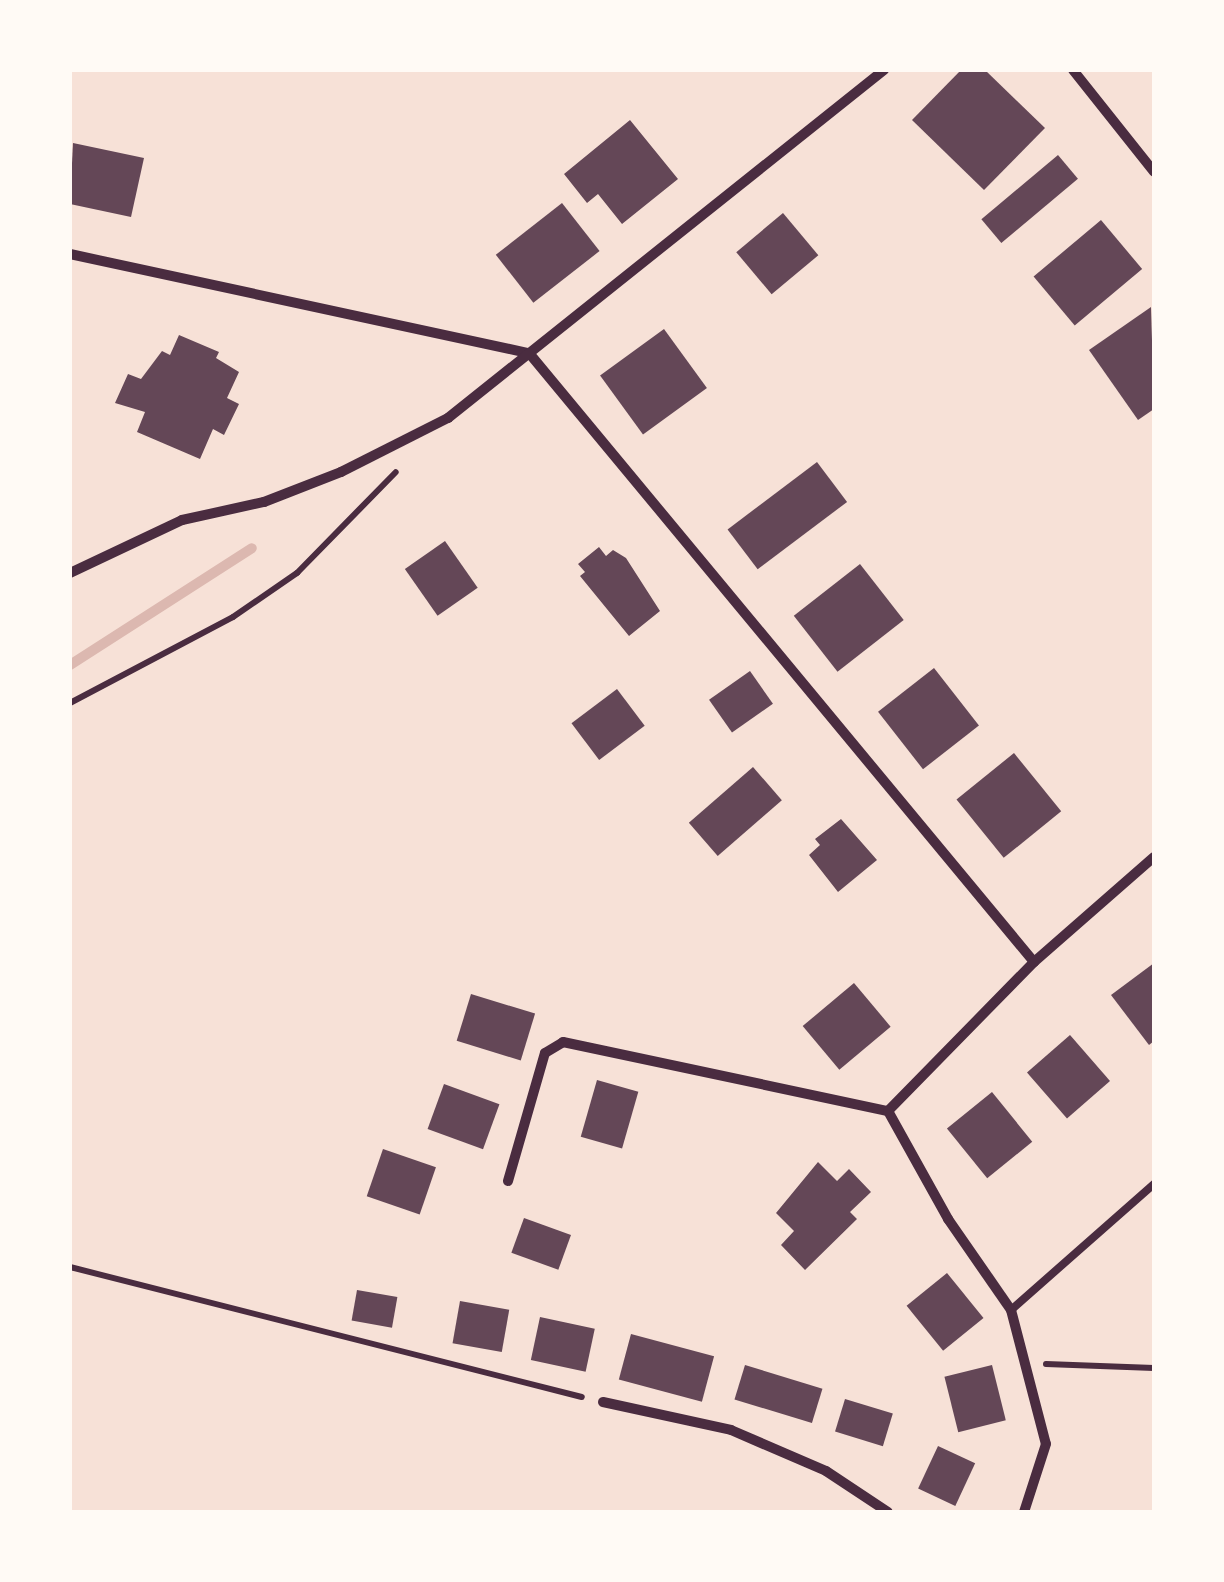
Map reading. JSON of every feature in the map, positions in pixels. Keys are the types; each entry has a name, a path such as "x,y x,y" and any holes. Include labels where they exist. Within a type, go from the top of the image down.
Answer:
{"street":[{"path":"70,572 182,520 264,502 341,472 448,418 884,70"},
{"path":"1074,70 1154,172"},
{"path":"70,254 529,352 1034,962"},
{"path":"888,1111 1034,962 1154,857"},
{"path":"508,1181 545,1053 563,1042 888,1111 948,1219 1011,1310 1046,1444 1024,1512"},
{"path":"603,1402 731,1430 826,1471 888,1512"}],"lane":[{"path":"1011,1310 1154,1184"}],"path":[{"path":"70,703 233,618 297,574 411,457"},
{"path":"70,1266 603,1402"},
{"path":"1049,1363 1154,1368"}],"building":[{"path":"961,70 985,70 1045,128 984,190 912,120"},
{"path":"630,120 678,179 622,224 598,194 587,203 564,174"},
{"path":"73,143 144,158 131,217 70,204"},
{"path":"1058,155 1078,179 1001,243 981,219"},
{"path":"562,203 600,251 533,303 496,255"},
{"path":"783,213 818,255 772,294 736,252"},
{"path":"1101,220 1142,269 1075,326 1034,277"},
{"path":"1151,307 1154,409 1138,420 1089,350"},
{"path":"664,329 707,388 643,434 600,375"},
{"path":"179,335 219,352 216,358 239,372 227,398 239,404 224,435 213,429 200,459 137,432 145,412 115,403 128,374 141,379 162,351 170,355"},
{"path":"817,462 847,502 758,569 728,529"},
{"path":"445,541 478,588 438,616 405,569"},
{"path":"599,547 606,556 613,550 626,558 660,611 629,636 580,576 585,572 578,564"},
{"path":"860,564 904,620 838,672 794,616"},
{"path":"934,668 979,726 923,769 878,712"},
{"path":"750,671 773,704 732,732 709,700"},
{"path":"617,689 645,726 599,760 571,723"},
{"path":"1014,753 1061,811 1004,858 956,800"},
{"path":"753,767 782,800 718,856 689,823"},
{"path":"841,819 877,860 838,892 809,855 820,845 815,839"},
{"path":"1154,963 1154,1041 1149,1045 1111,995"},
{"path":"854,983 891,1027 839,1070 803,1026"},
{"path":"471,994 535,1014 521,1060 457,1041"},
{"path":"1070,1035 1110,1081 1067,1118 1027,1072"},
{"path":"597,1080 638,1092 622,1149 581,1137"},
{"path":"444,1084 499,1104 483,1149 428,1129"},
{"path":"992,1092 1032,1142 987,1178 947,1129"},
{"path":"383,1149 436,1167 420,1215 367,1196"},
{"path":"818,1162 837,1181 849,1169 871,1192 850,1212 857,1219 805,1270 781,1245 794,1231 776,1213"},
{"path":"524,1218 571,1235 558,1270 511,1253"},
{"path":"947,1273 984,1318 943,1351 907,1306"},
{"path":"357,1290 397,1297 392,1328 352,1321"},
{"path":"460,1301 509,1310 502,1352 453,1343"},
{"path":"540,1317 595,1329 586,1372 531,1360"},
{"path":"631,1334 714,1356 702,1402 619,1379"},
{"path":"745,1365 822,1389 812,1423 734,1399"},
{"path":"992,1365 1006,1420 958,1432 944,1377"},
{"path":"845,1399 893,1414 883,1446 835,1432"},
{"path":"938,1446 975,1463 955,1506 918,1489"}],"waterway":[{"path":"70,665 252,548"}]}
